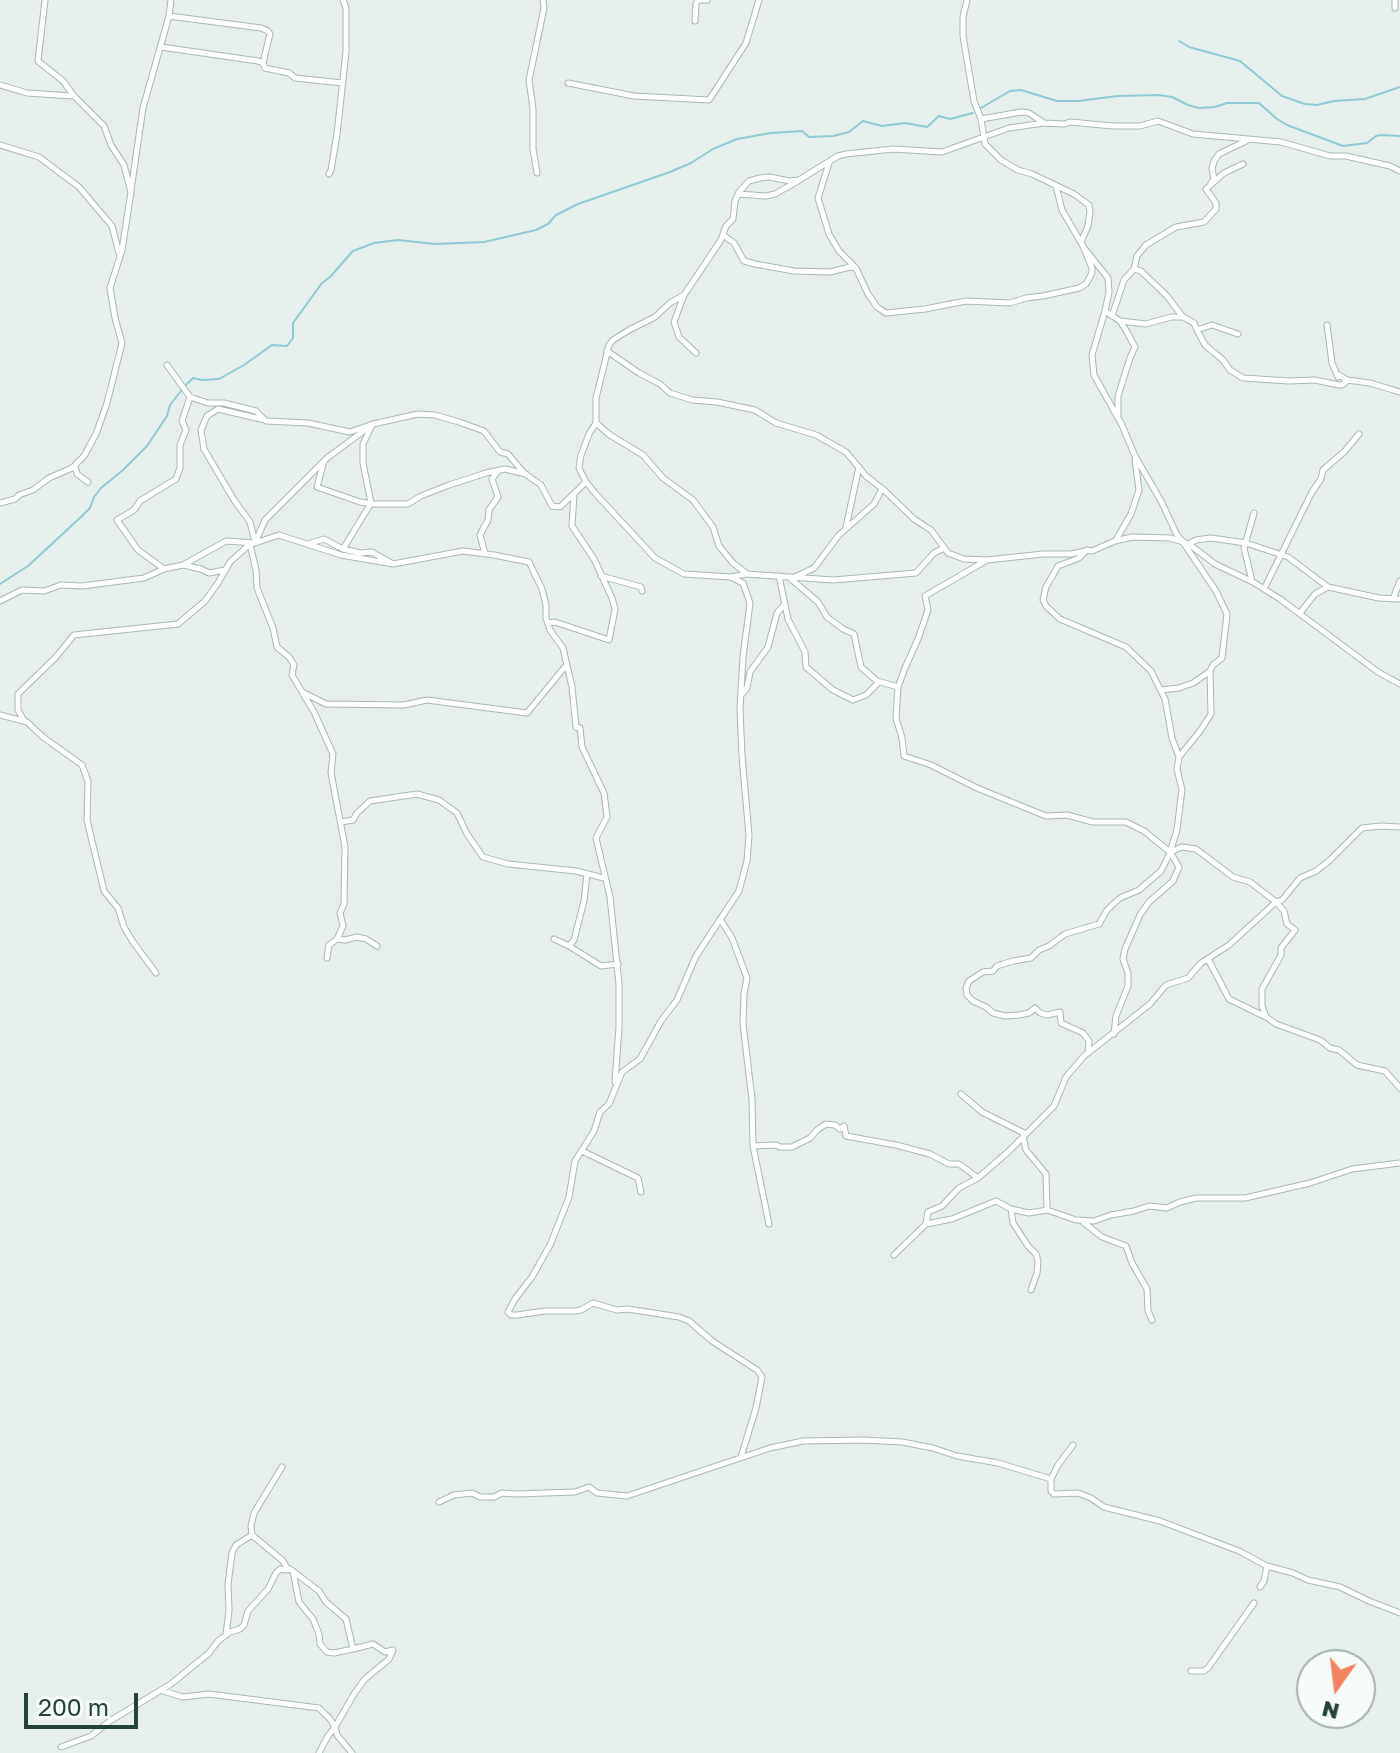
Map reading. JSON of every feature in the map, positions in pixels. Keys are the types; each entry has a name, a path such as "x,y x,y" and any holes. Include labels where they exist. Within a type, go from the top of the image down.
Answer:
{"street":[{"path":"45,0 38,61 63,81 104,126 111,145 124,165 131,192"},
{"path":"0,503 33,490 75,465 84,456 96,434 107,403 122,343 110,288 120,258 143,108 171,0"},
{"path":"329,174 342,83 346,32 343,0"},
{"path":"537,173 529,80 543,0"},
{"path":"695,21 698,0 707,0"},
{"path":"568,83 634,96 709,100 746,43 759,0"},
{"path":"967,0 963,36 985,144 1001,160 1018,170 1074,194 1089,205 1088,226 1082,245"},
{"path":"1395,0 1395,8"},
{"path":"169,16 261,28 270,34 263,63 265,68 289,73 295,78 342,83"},
{"path":"161,47 263,63"},
{"path":"0,85 27,93 74,96"},
{"path":"981,119 1021,112 1029,113 1044,123"},
{"path":"738,194 775,194 846,154 893,149 942,152 1009,128 1070,122 1140,126 1158,121 1193,134 1281,142 1330,156 1346,156 1390,166 1400,171"},
{"path":"1211,184 1214,161 1219,154 1251,139"},
{"path":"0,145 39,157 79,187 112,226 120,258"},
{"path":"829,162 818,198 829,234 839,251 856,268 877,307 886,313 966,301 1004,304 1086,284 1092,268 1062,210 1056,186"},
{"path":"1112,316 1124,280 1134,269 1137,256 1146,245 1176,227 1204,222 1216,209 1216,203 1206,189 1234,167 1243,164"},
{"path":"696,353 679,337 674,322 684,295 733,219 738,194 749,181 760,178 799,180"},
{"path":"723,235 734,243 744,261 755,264 789,271 830,272 856,268"},
{"path":"1082,245 1108,278 1109,292 1092,355 1094,375 1177,535 1215,564 1253,582 1300,613 1378,672 1400,684"},
{"path":"1134,269 1141,271 1167,296 1183,317 1194,323 1205,345 1230,370 1243,378 1308,379 1342,385 1348,380"},
{"path":"684,295 655,317 613,340 607,351 596,398 596,423 581,455 579,468 586,482 655,558 684,574 731,577 746,574 833,580 868,578 916,573 934,553 944,548 948,553 964,559 987,560 1092,551 1132,537 1170,538 1186,543 1211,538 1246,543 1288,557 1328,587 1379,598 1396,599 1400,581"},
{"path":"1105,311 1120,321 1146,324 1183,317"},
{"path":"1119,421 1118,396 1135,347 1120,321"},
{"path":"1197,330 1212,325 1238,334"},
{"path":"1327,325 1332,363 1342,385"},
{"path":"607,351 670,393 692,400 755,410 776,423 816,435 846,452 866,476 914,519 931,530 948,553"},
{"path":"167,365 190,397 256,411 266,421"},
{"path":"1337,374 1348,380 1400,392"},
{"path":"164,569 138,550 117,520 134,510 140,501 176,479 180,468 180,445 186,430 182,421 190,397"},
{"path":"327,958 329,945 337,939 343,926 340,913 344,904 345,847 331,773 333,754 314,712 292,675 294,665 277,647 257,588 252,544 254,534 250,522 204,449 201,430 207,416 218,409 266,421 308,423 350,432 418,414 435,415 484,431 500,452 508,454 541,485 552,506 560,507 586,482"},
{"path":"596,423 643,455 663,478 693,500 713,527 719,546 746,574"},
{"path":"252,544 265,520 324,461 373,424"},
{"path":"343,549 371,503 363,463 363,444 373,424"},
{"path":"1264,589 1323,470 1359,434"},
{"path":"1115,541 1131,514 1139,490 1135,456"},
{"path":"324,461 317,487 349,499 371,503 408,504 449,485 505,469 527,475"},
{"path":"75,465 77,474 88,482"},
{"path":"845,532 859,467"},
{"path":"485,554 480,535 488,520 489,510 498,497 492,479 498,471"},
{"path":"791,577 814,568 831,544 874,504 882,489"},
{"path":"548,623 555,622 609,640 615,609 594,559 572,526 574,493"},
{"path":"1253,582 1244,548 1254,513"},
{"path":"24,721 18,710 18,694 74,635 178,624 205,601 230,562 252,544 279,535 341,555 394,564 463,551 529,562 542,589 550,630 563,648 582,747 604,793 607,817 596,838 610,897 618,964 619,1027 614,1087 609,1104 600,1112 594,1131 575,1161 569,1197 551,1243 532,1277 515,1299 509,1314 575,1311 593,1303 617,1310 684,1318 712,1341 757,1370 762,1377 741,1457"},
{"path":"307,544 324,539 343,549 372,552 394,564"},
{"path":"0,601 22,590 44,591 61,585 82,586 144,578 183,565 226,541 252,544"},
{"path":"1088,1053 1089,1041 1083,1033 1061,1023 1060,1012 1047,1015 1035,1008 1019,1015 993,1013 973,1001 967,995 966,988 969,981 983,972 1031,958 1065,934 1099,924 1107,910 1120,898 1139,890 1161,871 1177,830 1182,790 1177,769 1179,757 1211,714 1210,671 1222,658 1227,614 1186,543"},
{"path":"1087,550 1079,558 1058,566 1046,587 1043,600 1060,619 1126,647 1151,671 1165,699 1179,757"},
{"path":"987,560 925,596 928,610 898,687 896,718 904,756 1046,816 1067,815 1093,822 1126,822 1144,831 1170,852 1179,867 1173,881 1149,902 1125,949 1123,959 1128,986 1116,1016 1114,1034"},
{"path":"183,565 209,573 226,570"},
{"path":"600,576 629,582 641,587 642,591"},
{"path":"779,576 788,619 805,652 806,667 833,690 853,700 866,695 879,682"},
{"path":"614,1087 622,1072 640,1059 677,1000 696,956 739,891 747,861 749,835 742,756 741,695 750,603 743,583 731,577"},
{"path":"791,577 818,602 827,617 854,634 861,667 879,682 898,687"},
{"path":"1300,613 1315,594 1328,587"},
{"path":"741,695 747,688 750,672 768,647 777,613 784,604"},
{"path":"300,691 326,704 404,705 427,700 527,713 567,666"},
{"path":"1161,690 1193,683 1210,671"},
{"path":"0,715 24,721 82,765 88,781 87,820 104,891 118,908 133,942 156,973"},
{"path":"341,822 353,820 370,801 417,794 439,800 457,813 483,857 508,864 576,871 605,878"},
{"path":"926,1224 928,1212 942,1206 959,1188 978,1178 1008,1152 1054,1106 1066,1077 1088,1053 1150,1004 1166,985 1188,978 1201,963 1229,945 1282,900 1300,878 1329,861 1362,828 1400,827"},
{"path":"1170,852 1182,847 1196,849 1233,877 1250,882 1284,911 1287,924 1295,930 1281,948 1281,955 1262,989 1262,1006 1266,1017"},
{"path":"569,946 574,940 584,901 587,874"},
{"path":"720,919 732,938 747,978 743,1024 752,1099 753,1146 769,1224"},
{"path":"337,939 357,937 377,946"},
{"path":"554,939 601,966 618,964"},
{"path":"1208,959 1229,999 1276,1024 1320,1040 1357,1065 1385,1071 1400,1088"},
{"path":"961,1094 982,1112 1024,1135"},
{"path":"753,1146 792,1147 810,1138 826,1124 840,1129 844,1126 846,1136 930,1154 949,1164 959,1164 978,1178"},
{"path":"1024,1135 1026,1150 1046,1174 1047,1210"},
{"path":"582,1151 638,1178 641,1192"},
{"path":"894,1255 926,1224 952,1219 996,1201 1029,1213 1047,1210 1076,1220 1094,1221 1149,1206 1167,1208 1196,1198 1245,1198 1310,1183 1352,1169 1400,1163"},
{"path":"1011,1209 1013,1223 1038,1261 1031,1290"},
{"path":"1082,1221 1102,1237 1126,1246 1147,1289 1148,1311 1152,1320"},
{"path":"439,1502 454,1495 472,1493 480,1497 494,1497 502,1493 575,1492 589,1487 597,1493 627,1496 741,1457 803,1441 902,1442 998,1463 1051,1479"},
{"path":"1073,1445 1051,1479 1054,1494 1078,1493 1104,1507 1160,1521 1222,1544 1267,1566 1340,1587 1400,1613"},
{"path":"282,1467 254,1513 252,1535 291,1571 319,1591 326,1602 346,1619 353,1649"},
{"path":"226,1636 232,1553 236,1545 252,1535"},
{"path":"1260,1587 1267,1566"},
{"path":"159,1693 209,1653 218,1641 244,1625 248,1611 268,1589 280,1569 291,1571"},
{"path":"291,1571 299,1602 313,1619 320,1644 327,1652 373,1644 385,1652 393,1650 389,1659 365,1679 319,1753"},
{"path":"1191,1671 1208,1668 1254,1603"},
{"path":"61,1747 91,1736 110,1721 164,1690 183,1697 209,1694 319,1708 352,1753"}],"waterway":[{"path":"1179,41 1189,47 1240,61 1282,96 1305,104 1365,99 1400,87"},
{"path":"981,108 1010,91 1021,90 1057,101 1159,95 1199,108 1227,103 1259,103 1287,125 1343,146 1367,143 1381,135 1400,136"},
{"path":"0,584 28,566 90,508 101,488 147,446 167,416 170,405 193,378 219,379 272,345 287,346 293,338 293,323 322,283 353,251 374,243 398,240 435,244 484,242 536,230 578,204 670,172 737,139 802,131 809,137 833,136 849,132 863,121 882,126 905,123 927,127 939,116 950,119 973,113"}]}
